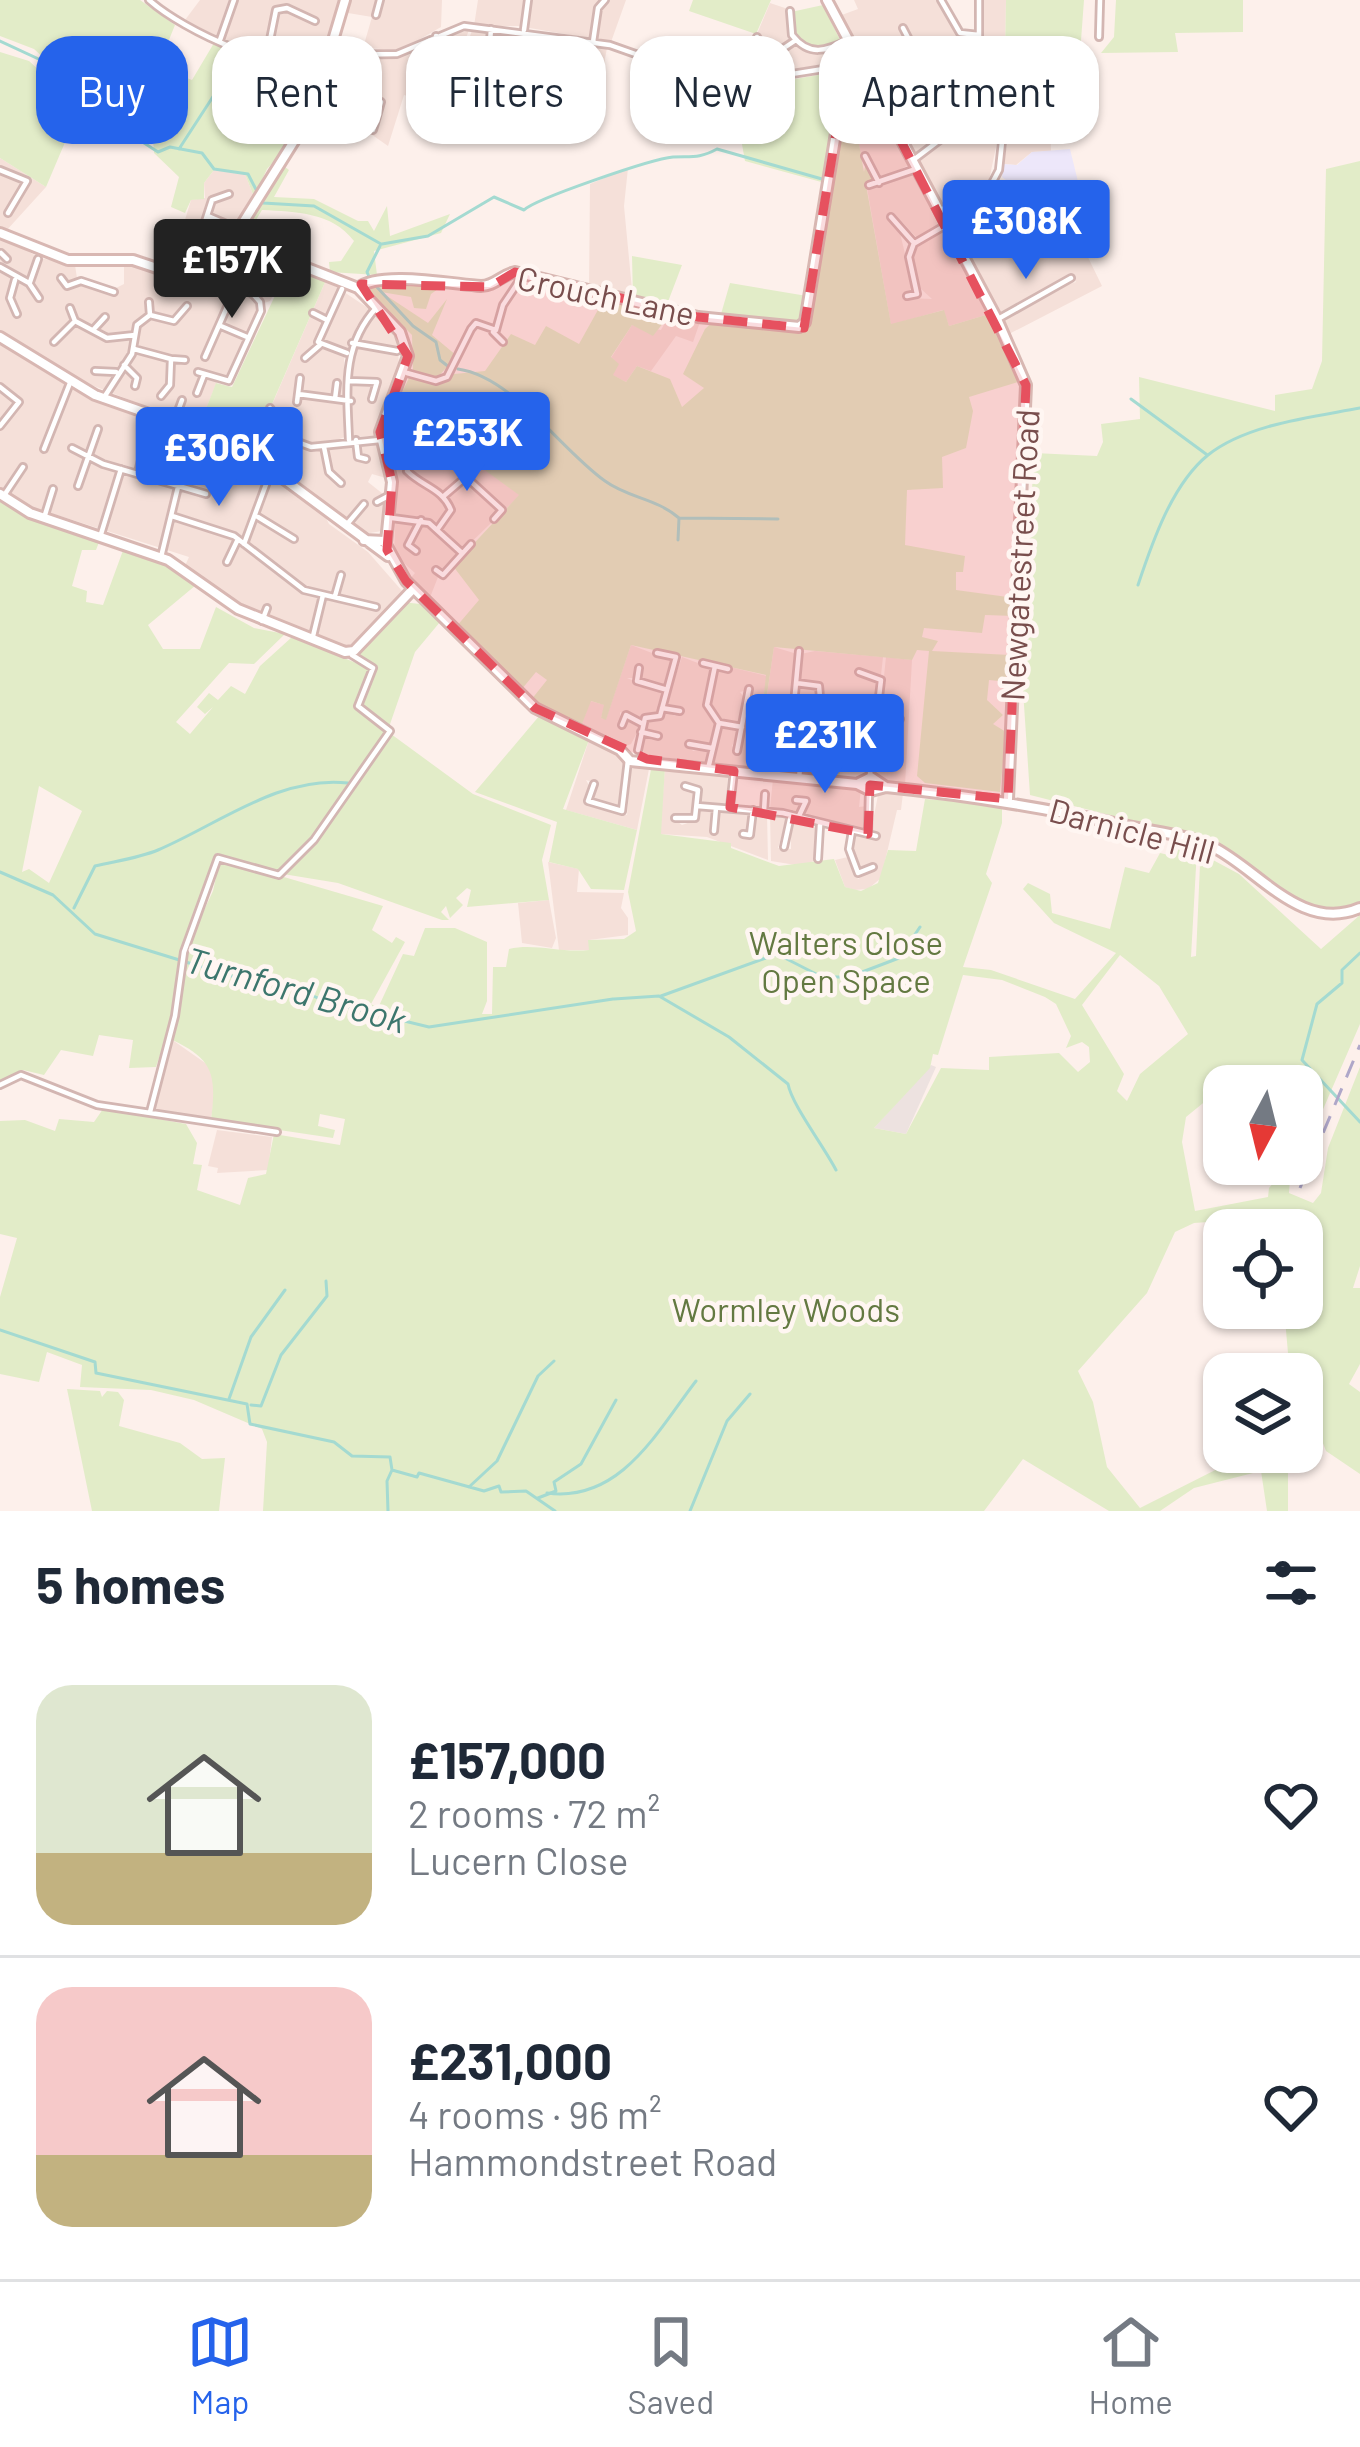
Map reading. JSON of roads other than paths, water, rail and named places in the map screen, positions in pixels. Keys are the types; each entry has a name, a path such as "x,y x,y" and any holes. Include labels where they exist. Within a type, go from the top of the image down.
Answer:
{"street":[{"path":"149,0 213,36"},
{"path":"221,36 234,0"},
{"path":"335,36 345,0"},
{"path":"376,15 380,0"},
{"path":"524,30 529,0"},
{"path":"594,36 597,12 605,0"},
{"name":"Newgatestreet Road","path":"827,0 847,36"},
{"path":"941,0 960,33 979,35 979,0"},
{"path":"1100,0 1100,37"},
{"path":"270,36 272,16 283,4 314,21"},
{"path":"790,11 796,40 819,50"},
{"path":"382,56 397,55 460,26 554,36"},
{"path":"491,28 491,36"},
{"path":"903,28 907,36"},
{"path":"606,46 723,85 819,71"},
{"path":"239,230 291,144"},
{"name":"Crouch Lane","path":"261,259 290,261 358,288 368,281 405,280 489,286 514,272 698,317 800,327 805,322 834,144"},
{"name":"Newgatestreet Road","path":"903,144 997,319 1027,392 1008,799"},
{"path":"869,185 914,165 938,144"},
{"path":"1001,144 994,184 1030,245"},
{"path":"865,156 879,183"},
{"path":"0,170 27,182 8,213"},
{"path":"917,294 909,257 914,243 944,216 994,184"},
{"path":"210,239 202,233 210,197 229,194"},
{"path":"0,233 78,260 133,260 187,278 234,273 261,259 239,230 208,216"},
{"path":"891,217 914,243"},
{"path":"6,256 1,267 29,283 39,298"},
{"path":"29,283 38,259"},
{"path":"78,260 81,281"},
{"path":"252,294 268,272"},
{"path":"196,394 201,373 230,382 264,305 234,273"},
{"path":"16,278 10,298 16,314"},
{"path":"61,278 69,287 81,281 114,292"},
{"path":"997,319 1071,278"},
{"path":"493,332 519,281"},
{"path":"0,337 105,399 246,450 364,540 382,547 392,518 392,494 380,440 382,421 406,373 404,340 358,288"},
{"path":"305,358 320,345 325,319 342,289"},
{"path":"907,296 926,294"},
{"path":"205,357 231,298 225,296"},
{"path":"105,399 116,372 134,349 135,335 150,315 149,302"},
{"path":"150,315 176,320 187,306"},
{"path":"70,308 75,321 107,338 135,335"},
{"path":"366,459 358,458 352,440 347,353 377,308"},
{"path":"313,314 325,319"},
{"path":"94,329 105,317"},
{"path":"54,342 75,321"},
{"path":"406,373 436,381 447,377 476,323 503,342"},
{"path":"220,326 247,338"},
{"path":"204,337 212,340"},
{"path":"352,343 397,351"},
{"path":"320,345 347,353"},
{"path":"134,349 185,360"},
{"path":"161,396 170,385 171,359"},
{"path":"124,364 136,376 135,386"},
{"path":"95,371 116,372"},
{"path":"300,379 297,398 351,401"},
{"path":"349,380 375,381 374,396"},
{"path":"44,449 70,382"},
{"path":"335,399 337,383"},
{"path":"0,387 19,404 0,426"},
{"path":"174,422 182,400"},
{"path":"270,408 293,438 311,447 380,440"},
{"path":"138,472 153,414"},
{"path":"78,486 98,429"},
{"path":"246,450 254,433"},
{"path":"288,457 282,453 293,438"},
{"path":"146,440 179,448"},
{"path":"212,468 231,442"},
{"path":"323,446 328,469 341,482"},
{"path":"72,448 108,465 206,494"},
{"path":"419,448 407,471 445,496 452,513 437,530"},
{"path":"23,467 2,496 44,518 161,557 220,600 262,621 352,653 373,668 358,706 390,731 314,840 279,875 218,858 182,959 175,1016 150,1112"},
{"path":"227,562 256,517 274,467"},
{"path":"101,534 122,469"},
{"path":"445,496 466,477 502,510 494,519"},
{"path":"161,557 178,487"},
{"path":"44,518 53,489"},
{"path":"377,502 392,494"},
{"path":"346,525 364,505"},
{"path":"172,516 241,542 297,586 376,607"},
{"path":"256,517 294,539"},
{"path":"392,518 421,520 462,553"},
{"path":"416,551 408,544 421,520"},
{"path":"436,570 443,575 471,544"},
{"name":"Darnicle Hill","path":"382,547 413,589 536,708 633,755 708,769 1030,803 1207,844 1274,890 1314,910 1338,915 1360,908"},
{"path":"335,596 340,574"},
{"path":"352,653 413,589"},
{"path":"312,641 323,595"},
{"path":"262,621 267,608"},
{"path":"799,778 804,732 796,712 800,651"},
{"path":"594,784 587,801 625,812 633,755 646,716 659,718 664,689 679,658 657,653"},
{"path":"703,663 728,669"},
{"path":"708,769 719,723 706,702 715,666"},
{"path":"637,681 639,668"},
{"path":"860,672 880,678 868,834"},
{"path":"628,680 664,689"},
{"path":"796,683 819,686 820,698"},
{"path":"737,751 746,692"},
{"path":"844,700 879,702"},
{"path":"661,708 680,711"},
{"path":"779,737 782,714 796,712"},
{"path":"622,724 623,715 658,736"},
{"path":"877,716 900,719"},
{"path":"719,723 742,727"},
{"path":"689,744 712,748"},
{"path":"872,750 898,751"},
{"path":"871,783 883,766"},
{"path":"730,807 734,771"},
{"path":"675,818 694,819 701,789 685,785"},
{"path":"764,811 765,794"},
{"path":"784,847 806,801 796,800"},
{"path":"697,806 764,811 876,836"},
{"path":"714,831 716,808"},
{"path":"743,834 750,835 753,810"},
{"path":"818,859 820,825"},
{"path":"852,830 849,849 858,874 873,867"},
{"path":"0,1084 21,1075 97,1105 277,1132"}],"waterway":[{"path":"0,41 58,68 69,83 73,81 80,107 126,123 124,130 158,152 170,147 202,153 214,169 248,174 263,203 314,206 381,244"},
{"path":"179,149 212,98"},
{"path":"382,244 428,236 494,197 524,210 619,172 717,149 822,179"},
{"path":"370,279 367,272 380,246"},
{"path":"375,285 413,326 436,342 440,360 449,367"},
{"path":"458,369 498,385 605,481 679,518"},
{"path":"1131,399 1206,454"},
{"path":"1138,585 1174,498 1208,455 1261,429 1360,408"},
{"path":"678,540 679,518 778,519"},
{"path":"74,908 95,866 158,850 298,786 348,783"},
{"name":"Turnford Brook","path":"0,872 53,895 95,934 241,979 278,979 326,1002 429,1027 613,999"},
{"path":"661,996 777,954 822,977 849,977 899,958 920,927"},
{"path":"1360,953 1342,970 1342,983 1317,1004 1302,1060 1360,1122"},
{"name":"Turnford Brook","path":"614,999 659,996 729,1037 788,1084 836,1170"},
{"path":"251,1405 261,1406 281,1355 327,1296 326,1281"},
{"path":"229,1399 251,1337 285,1290"},
{"path":"0,1330 95,1362 96,1373 247,1404 250,1424 334,1442 352,1456 390,1457 392,1470 417,1477 419,1473 484,1491 499,1486 501,1492 526,1491 555,1511"},
{"path":"469,1487 497,1461 538,1376 554,1361"},
{"path":"547,1493 573,1493 617,1475 652,1441 696,1381"},
{"path":"690,1511 727,1421 750,1394"},
{"path":"538,1498 556,1491 554,1482 581,1464 616,1400"},
{"path":"388,1511 387,1481 392,1470"}],"railway":[{"path":"1300,1188 1360,1045"}],"park label":[{"name":"Walters Close Open Space","path":"846,962"},
{"name":"Wormley Woods","path":"786,1310"}]}
